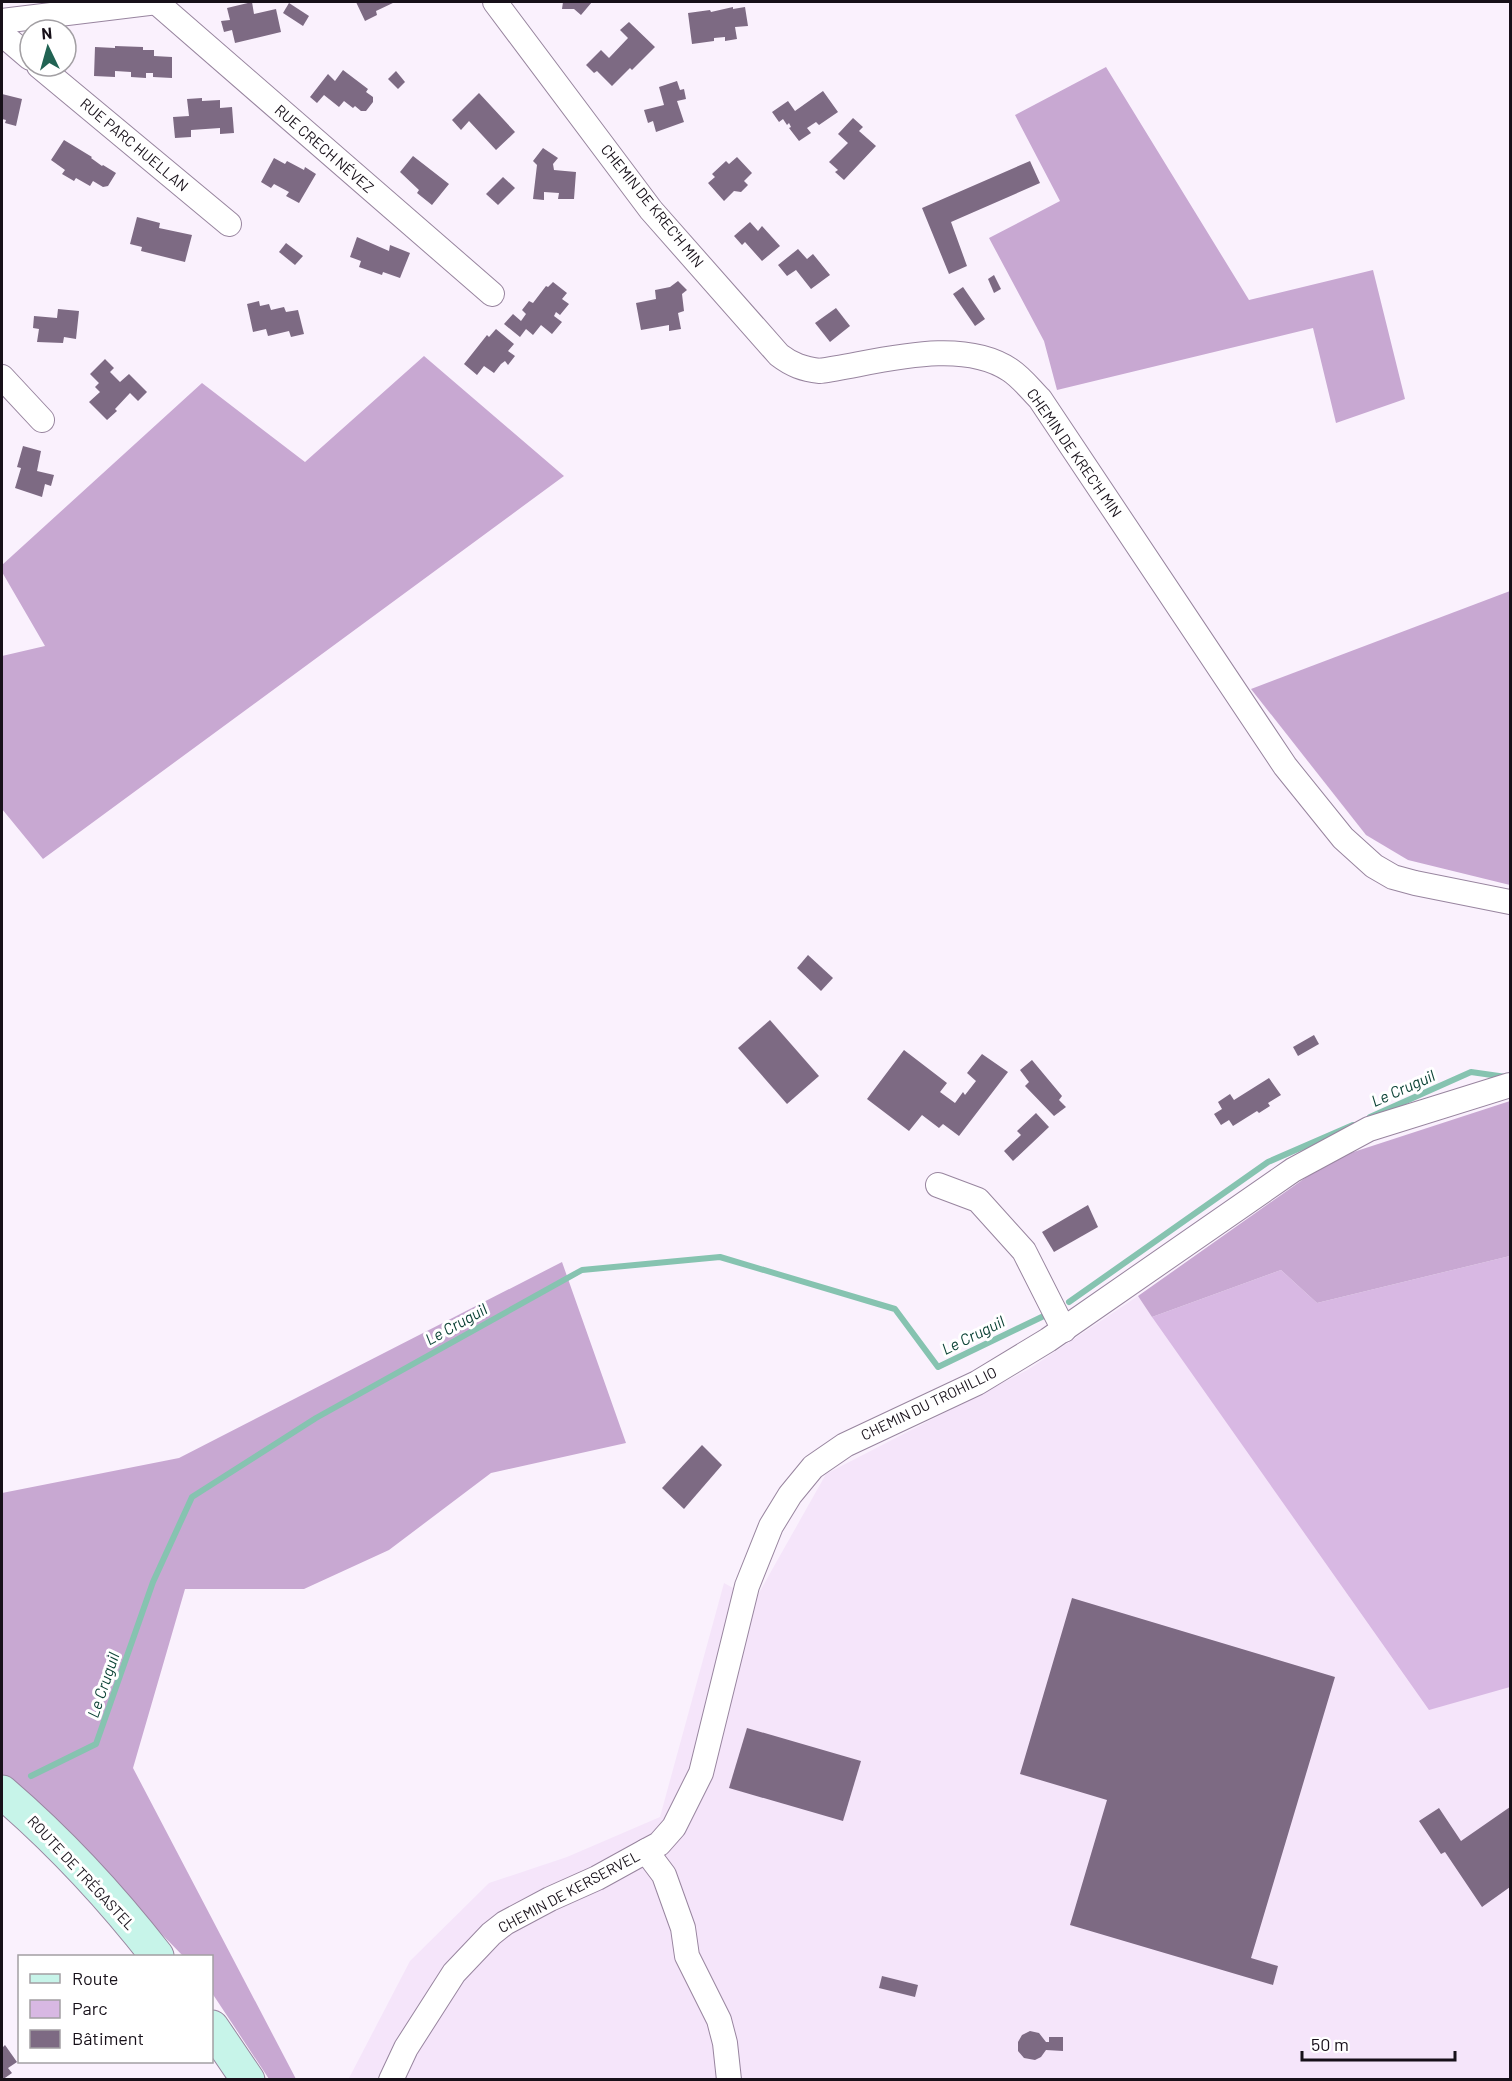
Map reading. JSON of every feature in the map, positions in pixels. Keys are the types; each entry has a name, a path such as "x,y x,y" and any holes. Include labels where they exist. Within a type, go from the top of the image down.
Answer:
{"main road":[{"name":"ROUTE DE TRÉGASTEL","path":"2,1792 38,1823 77,1864 156,1955"},
{"path":"213,2028 248,2079"}],"street":[{"path":"2,21 157,2"},
{"name":"RUE CRECH NÉVEZ","path":"157,2 492,294"},
{"name":"CHEMIN DE KREC'H MIN","path":"495,2 651,210 779,355 798,366 820,371 939,352 968,354 995,362 1021,378 1040,399 1285,766 1343,838 1374,866 1393,877 1510,902"},
{"path":"2,34 18,48"},
{"name":"RUE PARC HUELLAN","path":"53,78 229,224"},
{"path":"2,377 42,420"},
{"name":"CHEMIN DU TROHILLIO","path":"646,1851 659,1844 674,1827 701,1773 747,1586 771,1526 801,1480 813,1467 845,1445 977,1383 1064,1329 1293,1170 1334,1146 1381,1125 1510,1085"},
{"path":"938,1185 978,1200 1023,1251 1064,1329"},
{"path":"646,1851 664,1875 683,1928 687,1956 719,2020 725,2043 729,2079"},
{"name":"CHEMIN DE KERSERVEL","path":"391,2079 406,2048 454,1973 490,1934 505,1923 646,1851"}],"shaded area":[{"path":"1106,67 1249,300 1373,270 1405,399 1336,423 1313,328 1057,390 1044,341 989,238 1060,201 1015,115"},
{"path":"424,356 564,476 43,859 2,809 2,656 45,646 2,572 2,565 202,383 305,462"},
{"path":"1510,591 1510,885 1408,860 1366,835 1251,689"},
{"path":"1510,1101 1510,1256 1317,1303 1281,1270 1152,1317 1138,1296 1332,1159"},
{"path":"562,1262 626,1443 491,1473 389,1550 304,1589 185,1589 133,1768 296,2079 269,2079 213,1995 213,1955 182,1955 83,1853 2,1779 2,1493 179,1458"},
{"path":"1138,1296 1393,1659 1510,1588 1510,2079 348,2080 410,1961 489,1883 567,1857 660,1817 724,1583 755,1600 826,1474 1029,1369"}],"green space":[{"path":"1510,1256 1510,1687 1429,1710 1152,1317 1281,1270 1317,1303"}],"building":[{"path":"252,2 254,14 276,9 281,32 235,43 232,30 224,32 221,21 230,20 227,8"},
{"path":"356,2 395,2 376,11 377,15 365,21"},
{"path":"563,2 592,2 581,15 574,9 562,9"},
{"path":"289,3 309,16 303,26 283,13"},
{"path":"733,7 733,9 745,7 748,26 735,27 737,39 725,41 725,37 714,38 714,41 692,44 688,13 710,10 711,12"},
{"path":"629,22 655,47 612,86 597,71 594,73 586,65 601,50 609,58 628,38 620,30"},
{"path":"115,46 143,47 143,50 154,50 154,56 172,57 172,78 153,77 153,73 146,73 146,78 131,77 131,72 115,71 115,77 94,76 95,47 115,48"},
{"path":"343,70 368,89 366,92 373,97 373,102 366,111 361,111 355,106 353,108 344,101 339,107 324,95 317,103 310,97 328,74 335,81"},
{"path":"396,71 405,82 398,89 388,79"},
{"path":"677,81 680,90 684,89 686,99 677,101 684,122 656,132 653,121 648,123 644,110 664,105 659,87"},
{"path":"823,91 838,112 819,125 816,122 807,128 811,133 799,141 789,128 791,127 789,123 787,125 783,119 779,122 772,112 788,101 795,111"},
{"path":"479,93 515,132 496,150 469,121 461,130 452,120"},
{"path":"2,94 22,99 16,126 5,123 6,120 2,119"},
{"path":"202,98 202,101 220,100 220,108 232,107 234,133 220,134 220,128 191,130 191,137 175,138 173,117 189,116 187,99"},
{"path":"853,118 863,127 859,131 876,146 844,180 829,162 848,143 838,134"},
{"path":"64,140 116,173 108,186 103,187 93,181 90,186 76,178 74,181 62,174 65,170 51,160"},
{"path":"543,148 558,158 553,164 554,170 576,172 574,199 558,199 559,193 544,192 544,200 533,199 537,165 533,161"},
{"path":"413,156 449,184 432,205 417,193 419,190 400,172"},
{"path":"737,157 752,173 744,181 748,185 741,192 734,191 724,201 708,183 715,177 712,174 726,161 729,164"},
{"path":"274,158 285,164 287,161 304,170 305,167 316,174 299,203 286,196 289,192 274,184 271,188 261,182"},
{"path":"1030,161 1040,183 951,222 967,266 949,274 922,208"},
{"path":"503,177 515,188 498,205 486,194"},
{"path":"137,217 160,223 159,228 192,235 185,262 141,251 142,247 130,244"},
{"path":"750,222 758,231 762,226 780,246 762,261 745,242 742,245 734,236"},
{"path":"357,237 389,251 390,245 410,253 400,278 359,267 361,261 350,257"},
{"path":"286,243 303,256 295,265 279,252"},
{"path":"798,249 807,259 813,254 830,275 811,289 796,270 787,276 778,265"},
{"path":"994,275 1001,289 994,293 988,279"},
{"path":"678,281 687,290 682,294 684,311 678,313 681,329 669,331 669,325 641,330 636,303 656,299 655,290 670,287"},
{"path":"553,282 567,293 562,299 569,304 560,315 556,312 554,316 562,322 552,334 541,325 533,335 526,329 520,337 504,324 513,314 521,321 526,314 522,310 529,301 533,303 546,286 548,287"},
{"path":"963,287 985,319 975,326 953,294"},
{"path":"259,301 260,306 269,304 271,310 284,307 286,312 298,310 304,334 291,337 289,331 268,336 266,329 253,332 247,304"},
{"path":"836,308 850,326 830,342 815,323"},
{"path":"58,309 79,311 76,339 64,337 63,343 37,342 39,329 33,328 34,316 57,318"},
{"path":"496,329 514,344 508,351 515,356 508,365 505,361 501,364 494,373 484,366 477,375 464,364 487,335 489,337"},
{"path":"105,359 114,368 110,372 120,382 129,374 147,392 138,401 130,393 107,420 89,402 100,392 95,387 99,383 90,374"},
{"path":"23,446 41,451 37,471 54,475 51,486 45,484 42,497 15,488 21,468 17,467"},
{"path":"808,955 833,978 821,991 797,968"},
{"path":"770,1020 819,1076 787,1104 738,1048"},
{"path":"1314,1035 1319,1044 1298,1056 1293,1047"},
{"path":"904,1050 947,1083 940,1092 955,1103 963,1092 965,1095 976,1081 967,1073 982,1054 1008,1072 959,1136 943,1124 939,1128 922,1115 909,1131 867,1099"},
{"path":"1032,1060 1062,1096 1059,1100 1066,1107 1054,1116 1025,1086 1029,1082 1020,1070"},
{"path":"1269,1078 1281,1095 1268,1103 1270,1106 1233,1126 1229,1120 1221,1125 1214,1114 1222,1109 1218,1102 1230,1094 1234,1100"},
{"path":"1036,1113 1049,1127 1013,1161 1004,1151 1021,1135 1017,1131"},
{"path":"1088,1205 1098,1227 1054,1252 1042,1232"},
{"path":"702,1445 722,1465 684,1509 662,1488"},
{"path":"1072,1598 1335,1677 1251,1958 1278,1966 1273,1985 1070,1925 1107,1800 1020,1774"},
{"path":"747,1728 861,1761 843,1821 729,1788"},
{"path":"1510,1807 1510,1887 1482,1907 1445,1852 1441,1854 1419,1821 1439,1808 1461,1841"},
{"path":"882,1976 918,1985 915,1997 879,1988"},
{"path":"1030,2031 1039,2033 1046,2042 1049,2042 1049,2037 1063,2037 1063,2051 1046,2050 1041,2057 1035,2060 1024,2058 1018,2051 1018,2042 1022,2035"},
{"path":"5,2045 17,2062 8,2068 12,2073 2,2080 2,2048"}],"waterway":[{"name":"Le Cruguil","path":"1370,1117 1471,1072 1506,1077"},
{"name":"Le Cruguil","path":"1069,1302 1268,1162 1353,1125"},
{"name":"Le Cruguil","path":"31,1776 96,1744 153,1582 192,1497 316,1418 582,1270 720,1257 895,1309 938,1367 1048,1314"}]}
